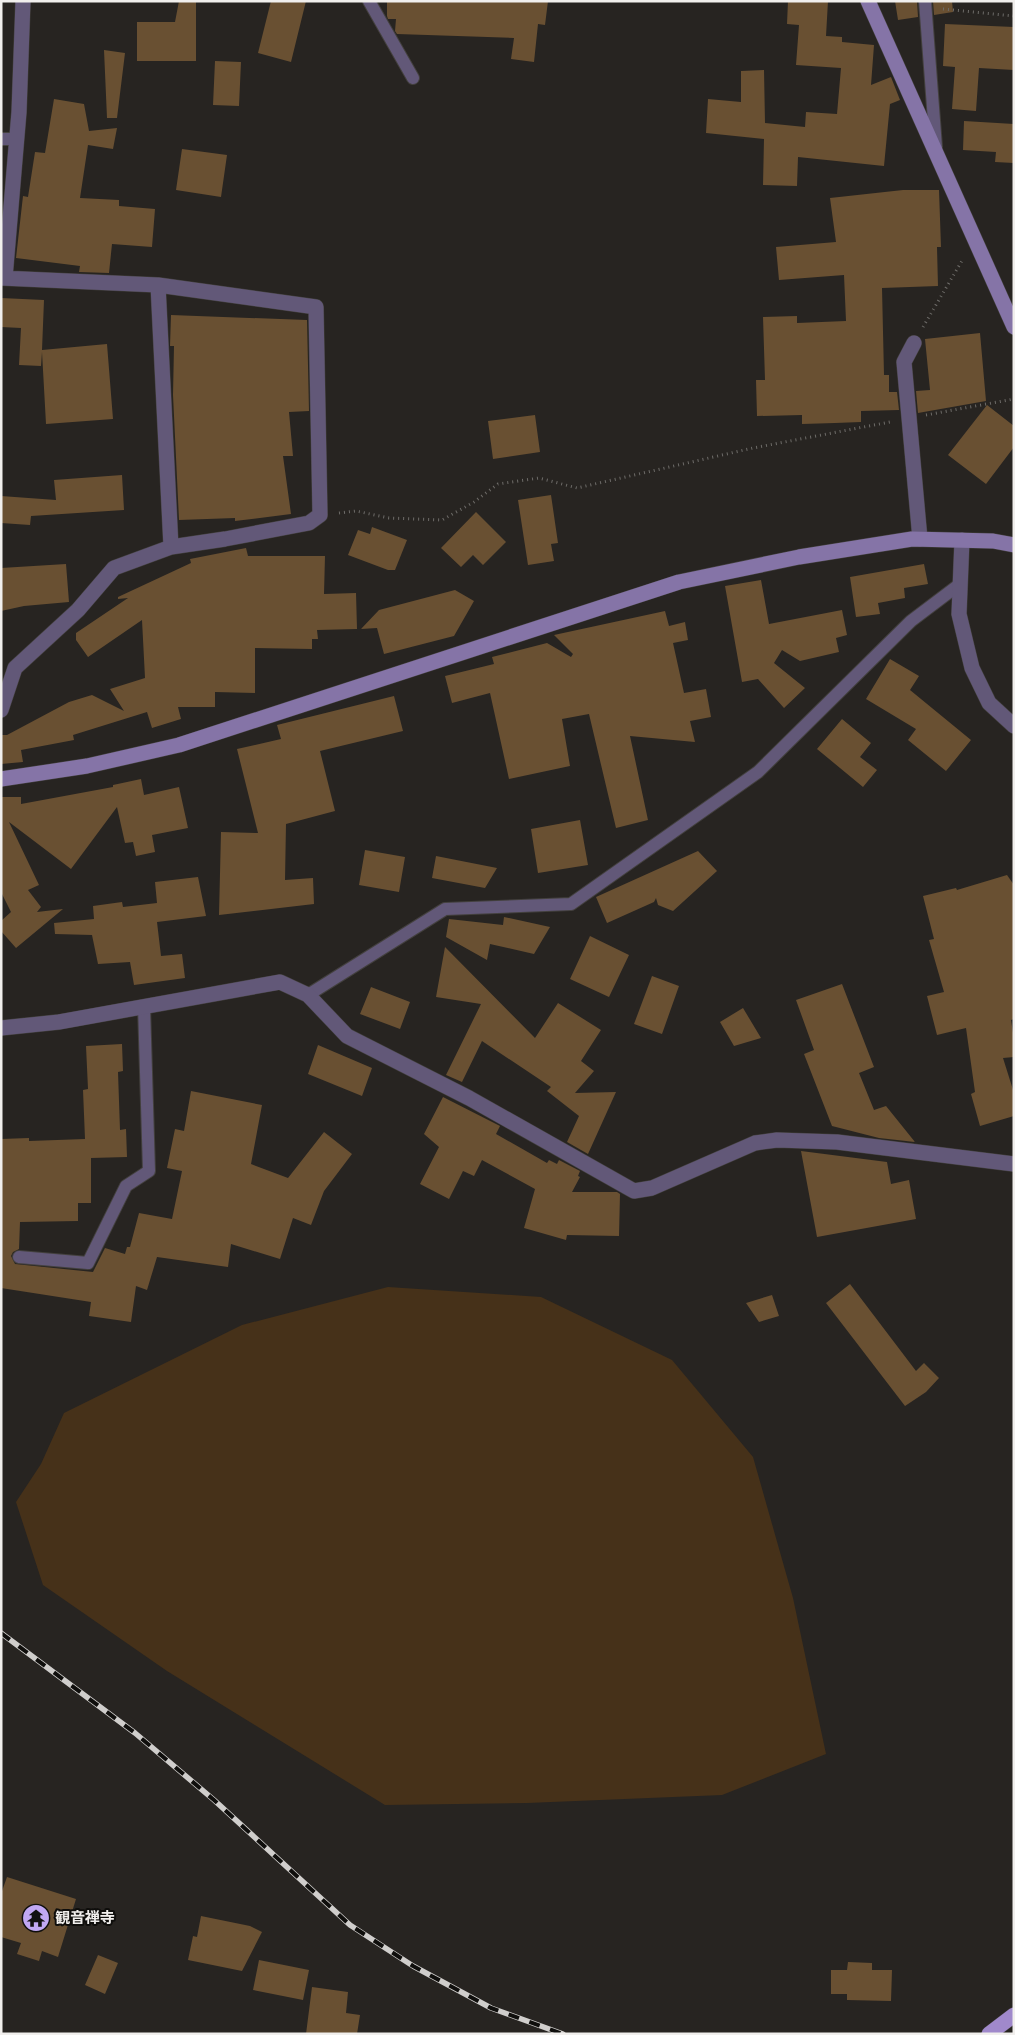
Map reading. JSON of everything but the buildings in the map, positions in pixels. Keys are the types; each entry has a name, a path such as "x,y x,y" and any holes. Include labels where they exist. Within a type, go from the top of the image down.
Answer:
{"main road":[{"path":"990,2034 1014,2015"}],"street":[{"path":"1,710 15,668 78,610 114,568 171,547 309,523 320,515 316,307 158,285 3,278 9,139 23,1"},
{"path":"868,1 1013,323"},
{"path":"158,285 171,547"},
{"path":"914,343 904,362 920,539"},
{"path":"1,778 87,766 179,745 679,582 799,557 920,539 992,541 1014,546"},
{"path":"962,540 959,614 972,668 989,703 1014,726"},
{"path":"1,1028 59,1022 280,982 308,995 347,1036 469,1098 634,1191 652,1188 755,1143 777,1140 836,1142 1014,1164"}],"lane":[{"path":"369,1 413,78"},
{"path":"925,4 936,155"},
{"path":"308,995 445,908 571,904 758,772 911,621 960,584"},
{"path":"19,1257 88,1263 126,1186 149,1172 144,1006"}],"path":[{"path":"925,4 1014,16"},
{"path":"914,343 974,240"},
{"path":"320,515 356,511 389,518 442,520 474,502 498,484 539,478 577,488 753,448 1014,399"}],"shaded area":[{"path":"388,1287 541,1297 672,1360 753,1457 793,1598 826,1754 722,1795 527,1803 385,1805 167,1671 43,1585 16,1502 41,1464 64,1413 242,1325"}],"railway":[{"path":"1,1633 135,1733 214,1800 350,1925 413,1966 491,2008 563,2034"}],"place":[{"name":"観音禅寺","path":"36,1918"}]}
